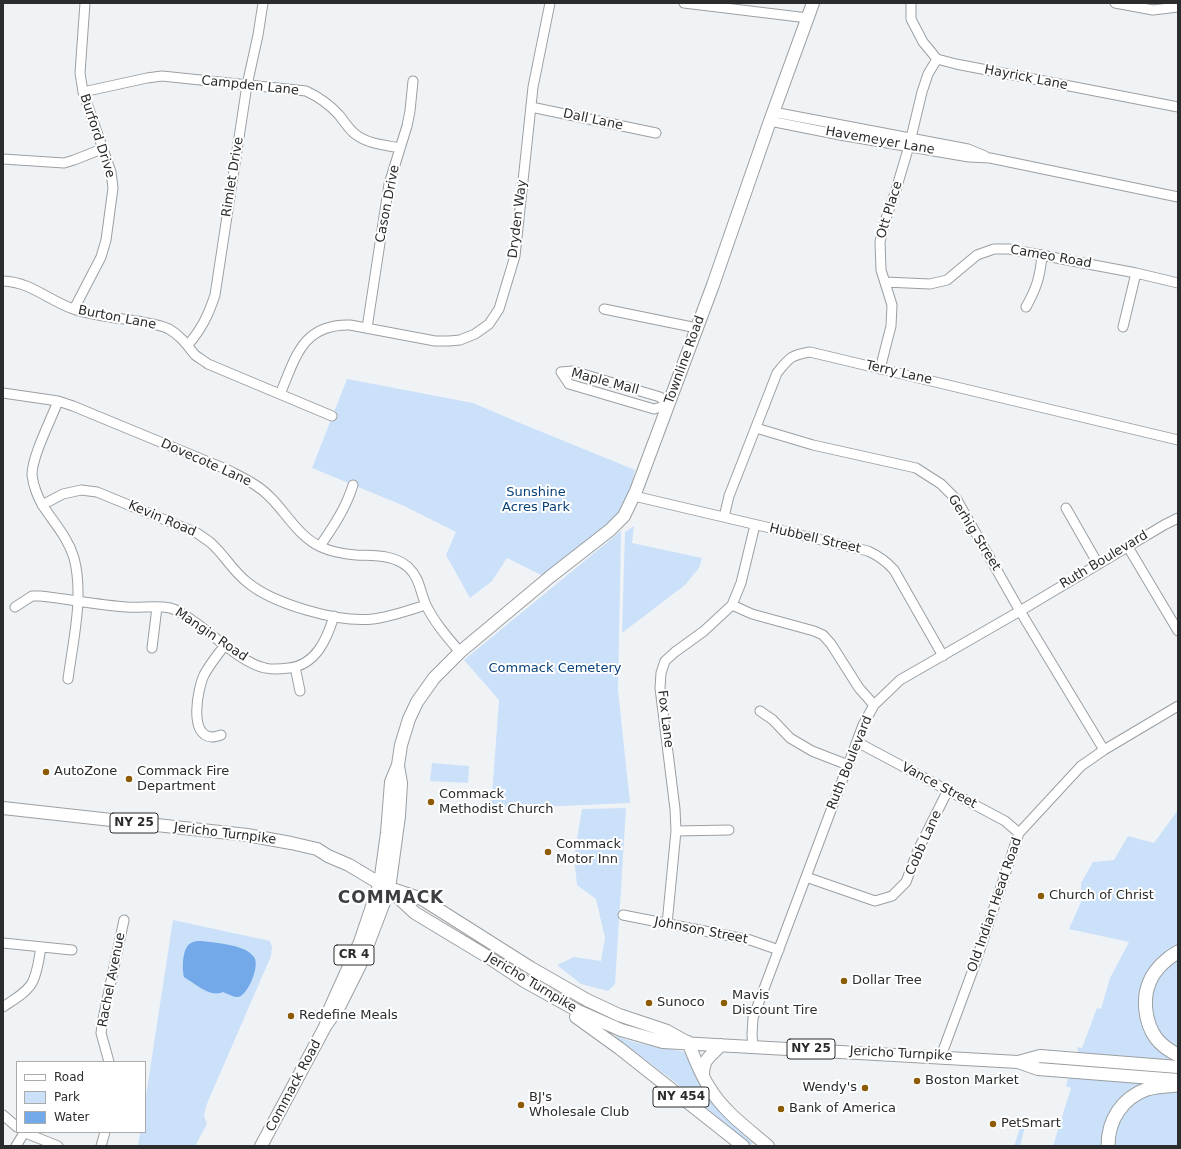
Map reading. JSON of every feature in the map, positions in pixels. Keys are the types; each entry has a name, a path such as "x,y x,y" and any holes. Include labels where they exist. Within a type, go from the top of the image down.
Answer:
{"highway":[{"path":"1178,952 1170,956 1150,981 1146,998 1146,1012 1150,1028 1157,1039 1167,1049 1178,1055"},
{"path":"1108,1146 1108,1135 1112,1121 1118,1110 1126,1101 1147,1089 1178,1085"}],"main road":[{"name":"Townline Road","path":"460,652 551,576 610,530 624,516 634,496 697,328 771,116 813,3"},
{"name":"CR 4","path":"385,886 399,816 401,783 398,765 401,745 409,719 417,702 434,678 460,652"},
{"name":"Jericho Turnpike","path":"3,808 247,835 317,849 328,856 349,865 385,886 422,899 537,972 587,1000 619,1016 667,1031 688,1042"},
{"name":"Jericho Turnpike","path":"385,886 415,913 578,1012 621,1030 663,1042 688,1042 941,1056 1018,1062 1038,1068 1178,1080"},
{"name":"Commack Road","path":"261,1146 326,1025 339,1007 360,965 385,886"},
{"path":"488,957 496,945"},
{"path":"488,957 506,960 519,960"},
{"path":"499,964 531,973 537,972"},
{"path":"530,984 542,984 582,1006 598,1012 619,1016"},
{"name":"NY 454","path":"552,996 574,1015 619,1048 743,1146"},
{"name":"NY 454","path":"688,1042 709,1088 725,1108 768,1146"},
{"path":"703,1077 703,1067 707,1057 721,1045"},
{"name":"Jericho Turnpike","path":"1018,1062 1040,1056 1178,1067"}],"street":[{"name":"Burford Drive","path":"74,310 101,257 106,240 113,188 111,172 83,92 80,73 85,3"},
{"name":"Rimlet Drive","path":"188,345 200,329 209,313 215,296 247,85 258,35 263,3"},
{"name":"Dryden Way","path":"280,394 296,356 305,342 316,332 336,325 367,328 435,341 449,341 460,340 475,334 489,324 499,309 515,256 533,86 550,3"},
{"path":"684,3 808,18"},
{"path":"911,3 912,19 923,42 937,59"},
{"path":"1115,3 1153,10 1178,7"},
{"name":"Hayrick Lane","path":"937,59 1178,107"},
{"name":"Ott Place","path":"880,368 891,326 892,305 881,270 880,242 884,224 910,142 922,92 928,74 937,59"},
{"name":"Campden Lane","path":"83,92 162,76 300,90 319,97 329,105 346,126 356,135 370,142 400,148"},
{"name":"Cason Drive","path":"367,328 389,184 410,111 413,81"},
{"name":"Dall Lane","path":"531,108 656,133"},
{"name":"Havemeyer Lane","path":"771,116 840,135 910,142 969,157 990,158 1178,197"},
{"path":"3,158 64,163 102,149"},
{"name":"Cameo Road","path":"885,282 930,284 947,280 977,255 994,249 1009,249 1136,273 1178,283"},
{"path":"1026,307 1035,291 1040,276 1042,255"},
{"path":"1123,327 1136,273"},
{"name":"Burton Lane","path":"3,281 18,282 34,288 55,301 74,310 89,314 155,324 168,328 178,335 196,356 208,364 332,416"},
{"path":"604,309 697,328"},
{"name":"Terry Lane","path":"724,517 729,496 777,373 787,360 796,354 810,352 1178,440"},
{"name":"Maple Mall","path":"573,371 660,397 668,405 654,409 569,384 561,372 573,371"},
{"name":"Dovecote Lane","path":"3,393 58,401 220,467 248,480 270,496 300,531 308,539 320,546 335,552 398,560 408,567 414,574 419,583 426,605 434,619 460,652"},
{"path":"58,401 34,460 32,476 42,505 66,538 71,549 76,573 78,600 68,679"},
{"name":"Gerhig Street","path":"756,428 813,445 916,468 941,484 957,500 1020,611 1104,750"},
{"path":"320,546 337,521 350,495 353,485"},
{"name":"Kevin Road","path":"42,505 63,494 81,490 97,492 197,533 212,543 237,573 258,590 289,604 334,616 355,620 374,619 426,605"},
{"name":"Hubbell Street","path":"634,496 868,551 879,556 888,562 894,570 943,656"},
{"path":"1066,508 1098,564"},
{"name":"Ruth Boulevard","path":"753,1046 753,1018 834,800 863,725 874,705 900,680 1178,518"},
{"name":"Fox Lane","path":"667,924 676,831 672,777 660,688 661,673 665,661 674,652 704,631 732,604 741,583 755,525"},
{"path":"1128,547 1178,631"},
{"name":"Mangin Road","path":"15,607 32,596 40,596 127,607 171,608 186,616 241,657 264,668 277,669 295,667 308,661 318,652 325,641 334,616"},
{"path":"732,604 752,614 814,631 823,636 831,644 859,688 874,705"},
{"path":"152,648 157,607"},
{"path":"221,736 212,737 204,734 199,727 196,718 197,700 204,676 225,645"},
{"path":"295,667 300,691"},
{"name":"Old Indian Head Road","path":"941,1056 974,967 1019,833 1081,766 1104,750 1178,706"},
{"path":"760,711 773,720 790,738 812,751 848,765"},
{"name":"Vance Street","path":"857,742 1005,821 1019,833"},
{"name":"Cobb Lane","path":"806,877 875,901 892,896 906,882 918,850 948,790"},
{"path":"676,831 729,830"},
{"name":"Johnson Street","path":"623,915 750,940 779,950"},
{"name":"Rachel Avenue","path":"109,1061 102,1033 103,1019 124,920"},
{"path":"3,942 72,950"},
{"path":"3,1007 21,994 33,982 38,967 41,947"},
{"path":"3,1115 16,1127"},
{"path":"16,1146 20,1133"},
{"path":"26,1133 58,1146"},
{"path":"101,1146 105,1133"}],"green space":[{"name":"Sunshine Acres Park","path":"347,379 473,403 635,470 627,502 611,524 543,576 507,558 492,581 470,598 446,555 456,532 402,505 312,468"},
{"path":"634,526 632,543 702,558 699,568 685,585 622,633 625,532"},
{"name":"Commack Cemetery","path":"621,531 618,690 630,803 491,809 499,700 464,660"},
{"path":"432,763 469,766 468,783 430,781"},
{"path":"626,808 615,984 608,991 581,984 557,965 574,957 601,961 605,938 596,899 577,885 574,857 582,809"},
{"path":"1178,810 1178,949 1162,959 1143,1009 1178,1065 1080,1056 1077,1048 1082,1048 1097,1008 1101,1009 1110,978 1129,942 1069,929 1081,902 1081,883 1093,862 1114,860 1128,836 1154,843"},
{"path":"173,920 270,941 272,947 271,956 206,1106 204,1116 207,1124 195,1146 138,1146 140,1133 146,1133 146,1096"},
{"path":"1178,956 1178,1052 1161,1038 1151,1021 1149,1003 1153,982"},
{"path":"617,1036 633,1042 684,1052 702,1087 716,1107 753,1143 751,1145 675,1082 615,1037"},
{"path":"1073,1075 1160,1082 1137,1089 1107,1146 1053,1146 1071,1088 1066,1086 1068,1078 1072,1078"},
{"path":"1178,1090 1178,1146 1112,1146 1113,1126 1124,1107 1150,1091"},
{"path":"1021,1125 1025,1127 1020,1146 1014,1146"}],"water":[{"path":"201,941 244,949 254,957 256,966 253,978 241,996 234,997 223,992 208,992 184,977 184,953 188,945 192,942"}],"place":[{"name":"AutoZone","path":"46,772"},
{"name":"Commack Fire Department","path":"129,779"},
{"name":"Commack Methodist Church","path":"431,802"},
{"name":"Commack Motor Inn","path":"548,852"},
{"name":"Church of Christ","path":"1041,896"},
{"name":"Dollar Tree","path":"844,981"},
{"name":"Sunoco","path":"649,1003"},
{"name":"Mavis Discount Tire","path":"724,1003"},
{"name":"Redefine Meals","path":"291,1016"},
{"name":"Boston Market","path":"917,1081"},
{"name":"Wendy's","path":"865,1088"},
{"name":"BJ's Wholesale Club","path":"521,1105"},
{"name":"Bank of America","path":"781,1109"},
{"name":"PetSmart","path":"993,1124"}],"district":[{"name":"COMMACK","path":"391,899"}]}
